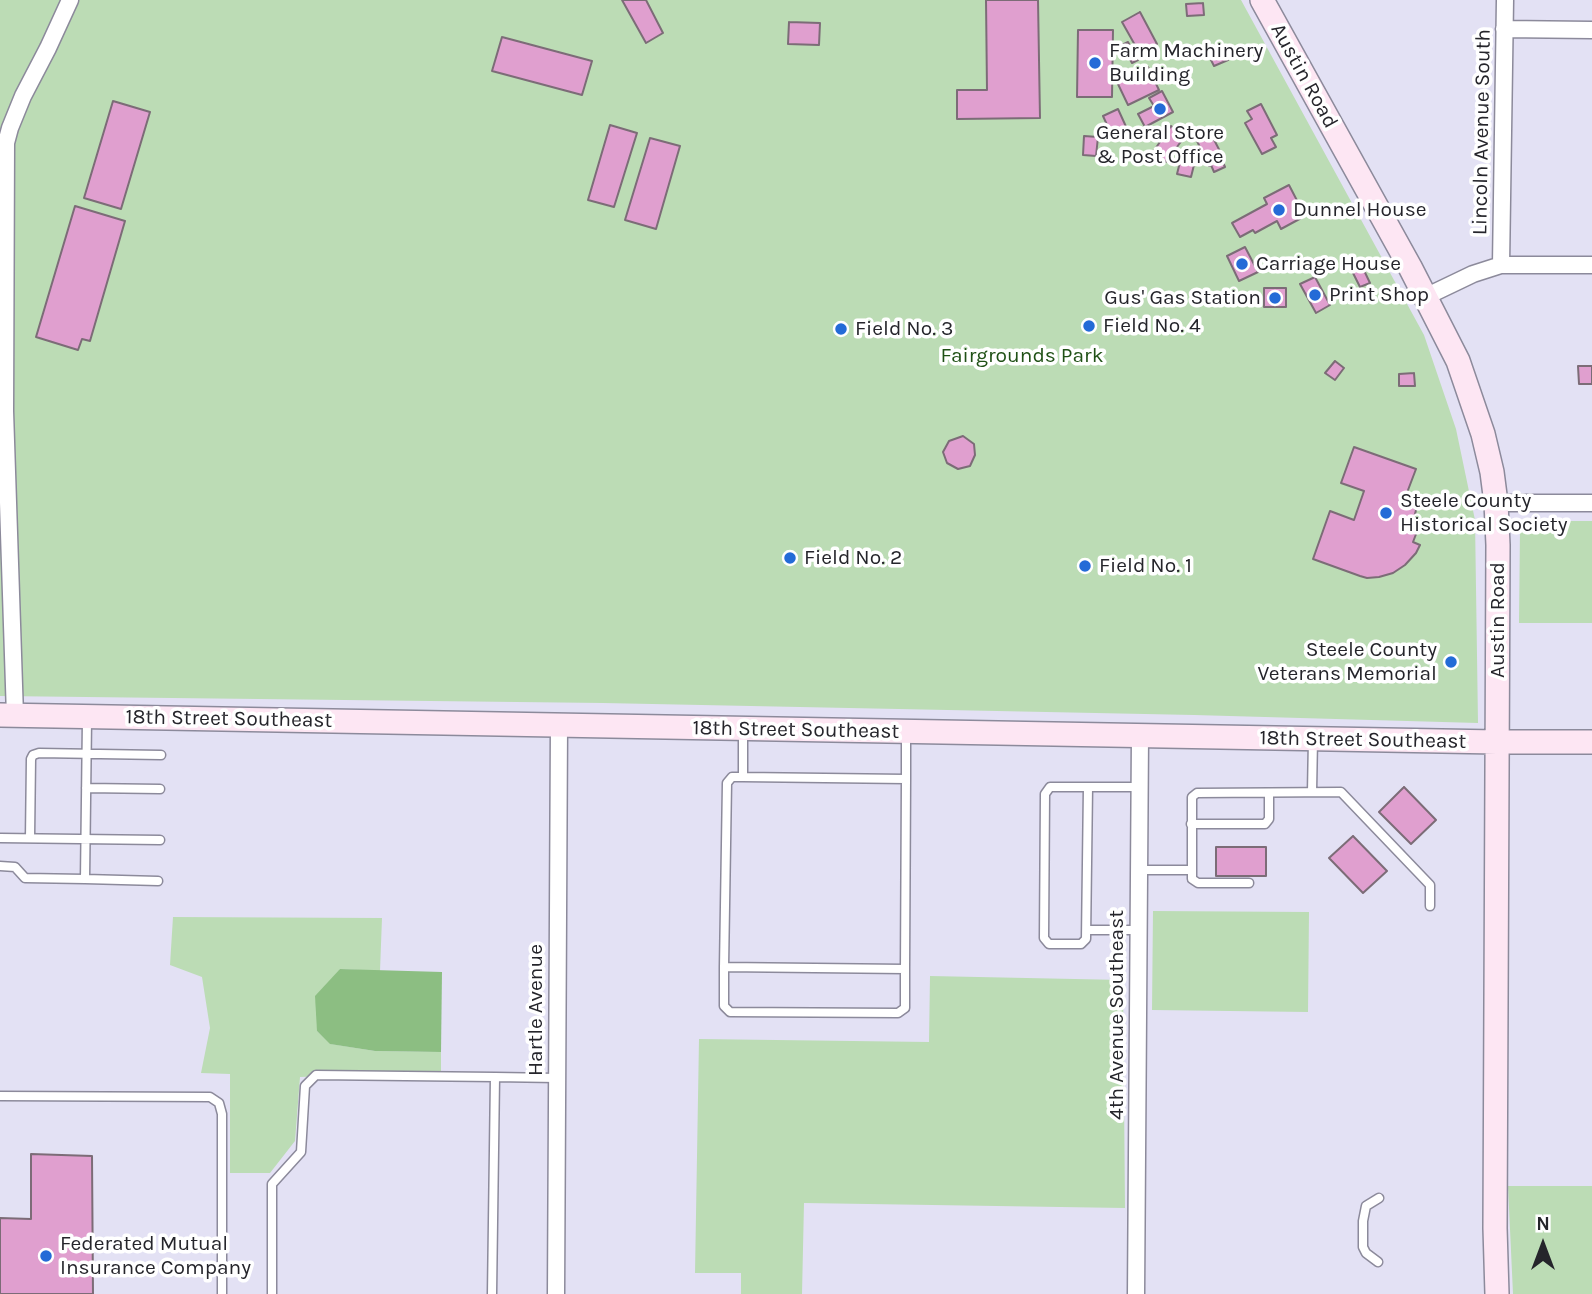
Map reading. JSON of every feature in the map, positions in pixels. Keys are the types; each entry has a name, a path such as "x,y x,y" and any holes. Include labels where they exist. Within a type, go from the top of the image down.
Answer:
{"street":[{"path":"7,716 6,143 23,96 70,0"},
{"name":"Austin Road","path":"1262,0 1458,361 1483,434 1492,472 1497,545 1494,1228 1497,1294"},
{"name":"Lincoln Avenue South","path":"1502,265 1505,0"},
{"path":"1504,29 1592,30"},
{"path":"1425,297 1473,274 1502,265 1592,265"},
{"path":"1496,503 1592,503"},
{"name":"18th Street Southeast","path":"7,716 1592,742"},
{"name":"Hartle Avenue","path":"556,1294 559,725"},
{"name":"4th Avenue Southeast","path":"1136,1294 1140,736"}],"lane":[{"path":"85,879 88,717"},
{"path":"743,729 743,777"},
{"path":"906,732 906,779 905,1008 898,1013 730,1012 724,1006 727,783 732,777 906,779"},
{"path":"1312,792 1313,739"},
{"path":"30,838 33,755 161,754"},
{"path":"1088,787 1086,939 1081,944 1049,944 1044,938 1045,794 1050,787 1088,787 1139,787"},
{"path":"86,788 160,789"},
{"path":"1249,883 1198,883 1192,879 1192,797 1197,793 1341,792 1430,885 1430,906"},
{"path":"1191,824 1265,824 1269,819 1269,793"},
{"path":"0,838 160,840"},
{"path":"0,866 15,867 25,878 158,881"},
{"path":"1139,870 1192,870"},
{"path":"1087,930 1138,930"},
{"path":"724,967 905,969"},
{"path":"272,1294 272,1184 301,1152 305,1086 316,1075 557,1078"},
{"path":"492,1294 495,1077"},
{"path":"0,1096 210,1097 219,1102 222,1114 222,1294"},
{"path":"1378,1262 1366,1253 1363,1247 1363,1220 1366,1206 1379,1198"}],"green space":[{"name":"Fairgrounds Park","path":"0,0 1241,0 1424,335 1456,429 1475,520 1478,723 603,703 0,696"},
{"path":"1533,521 1592,521 1592,623 1519,623 1520,529"},
{"path":"1153,911 1309,912 1308,1012 1152,1010"},
{"path":"173,917 382,918 380,971 340,969 317,1031 331,1044 375,1051 441,1052 441,1072 300,1077 295,1141 270,1173 230,1173 230,1074 201,1073 210,1028 202,977 170,965"},
{"path":"340,969 442,972 441,1052 375,1051 330,1044 317,1031 315,996"},
{"path":"930,976 1123,980 1125,1208 804,1203 802,1294 741,1294 741,1273 695,1273 699,1039 929,1042"},
{"path":"1508,1186 1592,1186 1592,1294 1513,1294"}],"building":[{"path":"622,0 646,0 663,33 646,43"},
{"path":"986,0 1038,0 1040,118 957,119 957,90 987,90"},
{"path":"1203,3 1204,15 1187,16 1186,4"},
{"path":"1140,12 1157,44 1140,54 1122,22"},
{"path":"789,22 820,23 819,45 788,44"},
{"name":"Farm Machinery Building","path":"1078,30 1113,30 1112,97 1077,97"},
{"path":"502,37 592,61 582,95 492,71"},
{"path":"1128,42 1138,60 1132,63 1122,45"},
{"path":"1220,45 1228,60 1214,66 1207,52"},
{"path":"1148,67 1159,90 1128,105 1117,82"},
{"name":"General Store & Post Office","path":"1162,91 1173,112 1145,127 1138,114 1154,106 1149,98"},
{"path":"113,101 150,112 121,209 84,198"},
{"path":"1261,104 1277,135 1271,138 1276,147 1262,154 1245,123 1252,119 1247,111"},
{"path":"1118,109 1128,131 1113,138 1103,116"},
{"path":"610,125 637,133 614,207 588,200"},
{"path":"1171,126 1185,136 1166,162 1153,152"},
{"path":"1210,132 1224,159 1222,160 1225,167 1214,172 1196,139"},
{"path":"1084,136 1098,137 1096,156 1083,155"},
{"path":"650,138 680,146 656,229 625,220"},
{"path":"1182,154 1196,157 1191,177 1177,174"},
{"name":"Dunnel House","path":"1289,185 1305,216 1281,229 1277,221 1255,233 1253,230 1240,237 1232,223 1267,204 1264,198"},
{"path":"75,206 125,221 90,341 82,339 78,350 36,337"},
{"name":"Carriage House","path":"1245,247 1258,272 1239,281 1227,256"},
{"path":"1360,262 1370,283 1360,287 1350,267"},
{"name":"Print Shop","path":"1315,277 1330,305 1316,313 1300,284"},
{"name":"Gus' Gas Station","path":"1264,288 1286,288 1286,307 1264,307"},
{"path":"1335,361 1344,368 1335,380 1325,373"},
{"path":"1578,366 1592,366 1592,384 1579,384"},
{"path":"1414,373 1415,386 1399,386 1399,374"},
{"path":"963,436 974,444 975,455 970,466 958,469 947,463 943,452 949,441"},
{"name":"Steele County Historical Society","path":"1354,447 1416,469 1405,498 1412,502 1416,510 1412,527 1418,529 1413,542 1420,545 1405,565 1393,573 1379,577 1367,578 1313,559 1330,511 1354,520 1364,491 1341,483"},
{"path":"1404,787 1436,820 1411,844 1379,812"},
{"path":"1353,836 1387,871 1363,893 1329,858"},
{"path":"1216,847 1266,847 1266,876 1216,876"},
{"name":"Federated Mutual Insurance Company","path":"31,1154 92,1156 93,1294 0,1294 0,1218 31,1219"}],"place":[{"name":"Farm Machinery Building","path":"1095,63"},
{"name":"General Store & Post Office","path":"1160,109"},
{"name":"Dunnel House","path":"1279,210"},
{"name":"Carriage House","path":"1242,264"},
{"name":"Print Shop","path":"1315,295"},
{"name":"Gus' Gas Station","path":"1275,298"},
{"name":"Field No. 4","path":"1089,326"},
{"name":"Field No. 3","path":"841,329"},
{"name":"Steele County Historical Society","path":"1386,513"},
{"name":"Field No. 2","path":"790,558"},
{"name":"Field No. 1","path":"1085,566"},
{"name":"Steele County Veterans Memorial","path":"1451,662"},
{"name":"Federated Mutual Insurance Company","path":"46,1256"}]}
